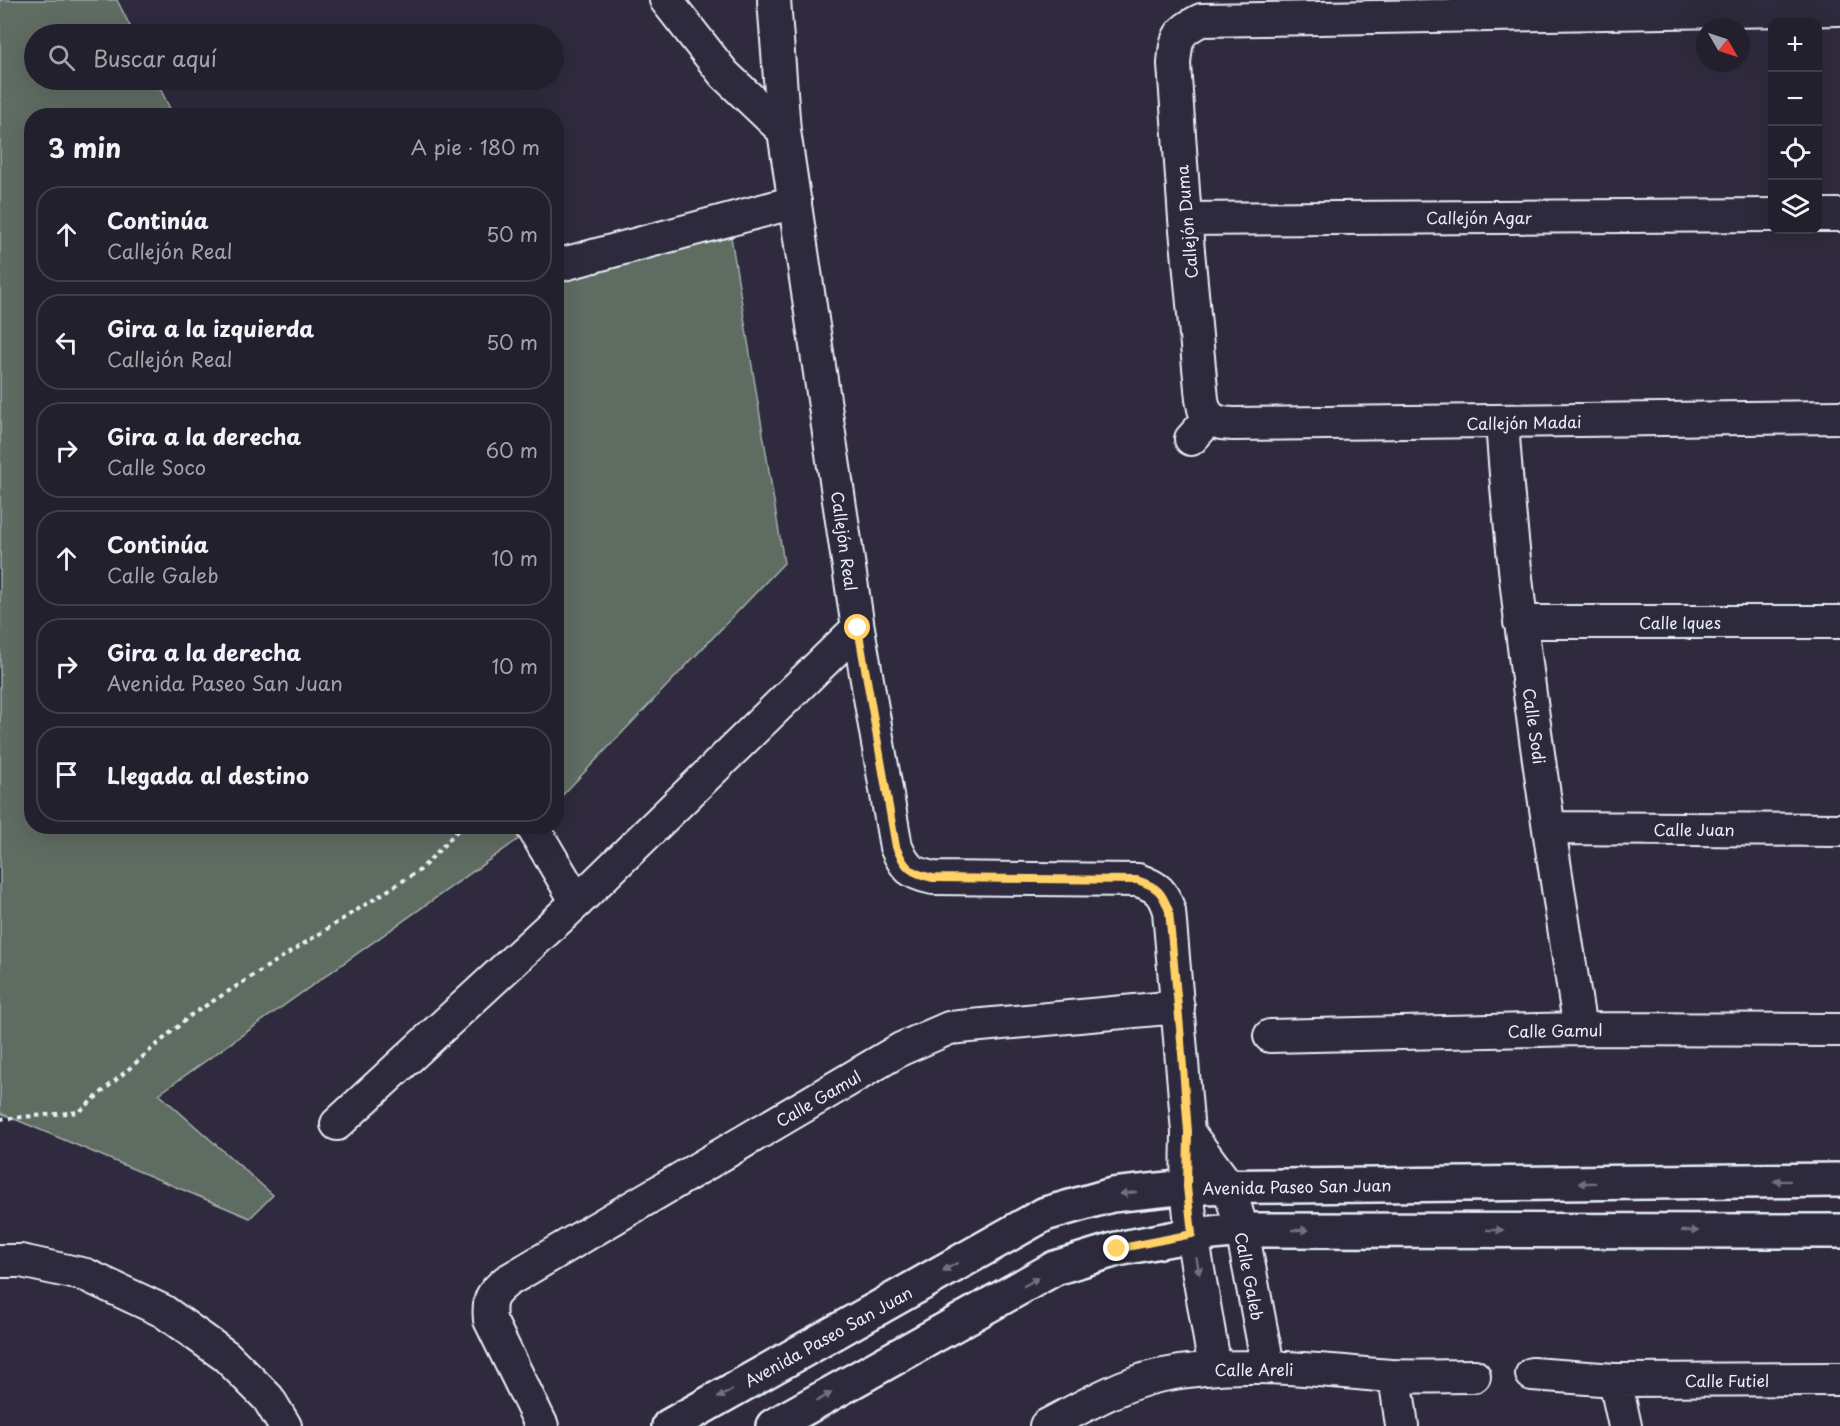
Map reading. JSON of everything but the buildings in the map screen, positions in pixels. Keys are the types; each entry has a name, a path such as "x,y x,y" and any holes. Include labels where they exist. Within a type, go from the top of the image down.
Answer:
{"street":[{"path":"666,0 724,74 784,131"},
{"name":"Callejón Real","path":"774,0 784,131 858,628 896,847 903,864 915,874 933,878 1137,880 1152,885 1164,896 1169,911 1178,1007"},
{"name":"Callejón Duma","path":"1201,428 1204,409 1185,219 1174,64 1175,43 1185,28 1201,20 1840,9"},
{"path":"564,264 795,202"},
{"name":"Callejón Agar","path":"1185,219 1768,215"},
{"path":"1822,215 1840,215"},
{"name":"Callejón Madai","path":"1201,428 1221,423 1840,417"},
{"name":"Calle Sodi","path":"1502,422 1507,501 1520,622 1580,1029"},
{"name":"Calle Iques","path":"1520,622 1840,622"},
{"path":"337,1124 577,902 858,628"},
{"name":"Calle Juan","path":"1549,828 1840,830"},
{"path":"537,834 577,902"},
{"path":"1178,1007 1188,1132 1187,1187 1192,1234 1215,1368"},
{"name":"Calle Gamul","path":"542,1426 490,1320 489,1305 494,1292 517,1275 901,1049 949,1028 1178,1007"},
{"name":"Calle Gamul","path":"1270,1036 1580,1029 1840,1030"},
{"name":"Calle Galeb","path":"1188,1132 1229,1187 1242,1230 1268,1366"},
{"name":"Avenida Paseo San Juan","path":"669,1426 1045,1214 1112,1195 1187,1187 1840,1180"},
{"path":"773,1426 1055,1268 1117,1249 1192,1234 1242,1230 1840,1231"},
{"path":"0,1261 21,1261 86,1275 163,1311 226,1356 268,1398 285,1426"},
{"name":"Calle Areli","path":"1046,1426 1100,1397 1157,1376 1215,1368 1268,1366 1395,1376 1474,1377"},
{"path":"1532,1374 1615,1380 1625,1426"},
{"path":"1395,1376 1402,1426"},
{"name":"Calle Futiel","path":"1615,1380 1839,1384"}],"path":[{"path":"0,1119 79,1112 191,1016 420,870 454,834"}],"green space":[{"path":"0,0 117,0 129,24 24,24 24,90 161,90 170,108 24,108 24,834 525,834 159,1094 273,1195 250,1218 0,1113"},
{"path":"726,206 784,563 564,794 564,247"}],"route":[{"path":"858,628 896,847 903,864 915,874 933,878 1137,880 1152,885 1164,896 1169,911 1180,1028 1188,1132 1187,1187 1192,1234 1117,1249"}]}
